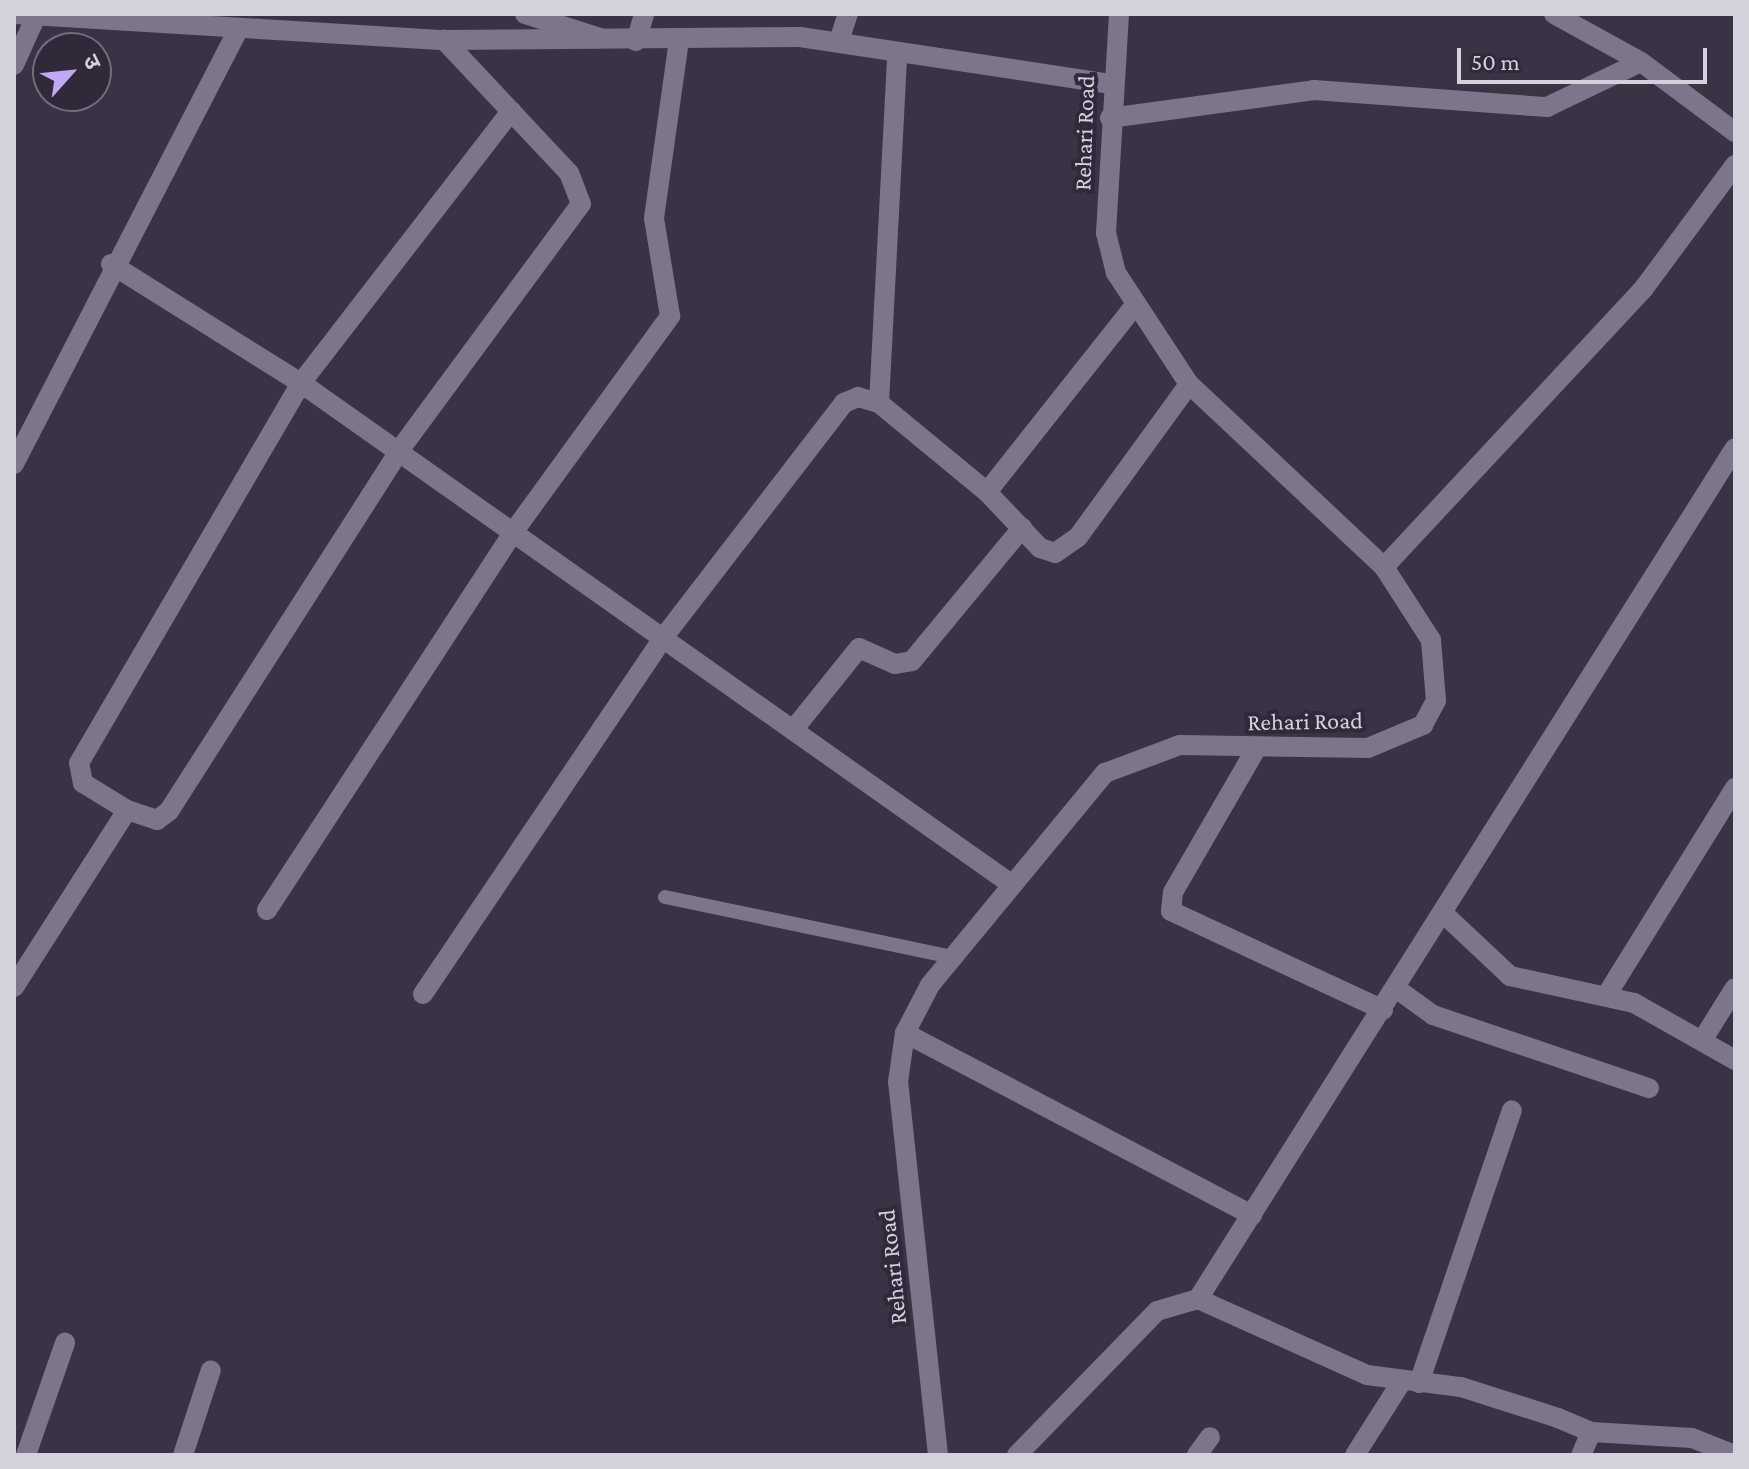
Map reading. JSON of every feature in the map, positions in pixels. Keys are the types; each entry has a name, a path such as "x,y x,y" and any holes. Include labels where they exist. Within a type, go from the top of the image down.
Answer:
{"street":[{"path":"15,14 237,32 326,24 444,40 839,41 897,54 1111,84"},
{"path":"525,14 605,41"},
{"path":"636,41 644,14"},
{"path":"839,41 848,14"},
{"name":"Rehari Road","path":"938,1455 898,1082 905,1033 953,957 1105,773 1180,745 1256,749 1368,748 1423,725 1439,676 1431,640 1384,567 1189,384 1133,308 1106,233 1111,84 1119,14"},
{"path":"1554,14 1641,62 1735,132"},
{"path":"14,65 36,16"},
{"path":"14,464 111,264 237,32"},
{"path":"444,40 511,111 569,173 581,204 401,448 169,811 157,820 127,810 83,783 79,763 301,383 511,111"},
{"path":"267,910 514,531 670,316 654,218 679,40"},
{"path":"879,403 897,54"},
{"path":"1110,118 1314,90 1547,107 1641,62"},
{"path":"1384,567 1644,288 1735,165"},
{"path":"111,264 401,448 1011,884"},
{"path":"987,492 1133,308"},
{"path":"423,994 663,638 829,417 858,397 879,403 987,492 1040,548 1067,550 1189,384"},
{"path":"1017,1455 1157,1311 1198,1299 1397,989 1735,448"},
{"path":"793,730 859,648 895,664 912,661 1022,528"},
{"path":"1256,749 1173,892 1171,911 1383,1010"},
{"path":"1606,996 1735,788"},
{"path":"14,987 127,810"},
{"path":"1444,914 1510,976 1606,996 1703,1039 1735,1060"},
{"path":"1703,1039 1735,988"},
{"path":"1397,989 1470,1030 1649,1088"},
{"path":"905,1033 1252,1215"},
{"path":"1355,1455 1409,1384 1512,1110"},
{"path":"1198,1299 1287,1344 1409,1384 1461,1387 1591,1432 1735,1455"},
{"path":"26,1455 65,1343"},
{"path":"183,1455 211,1370"},
{"path":"1581,1455 1591,1432"},
{"path":"1197,1455 1210,1437"}],"lane":[{"path":"665,897 953,957"}]}
